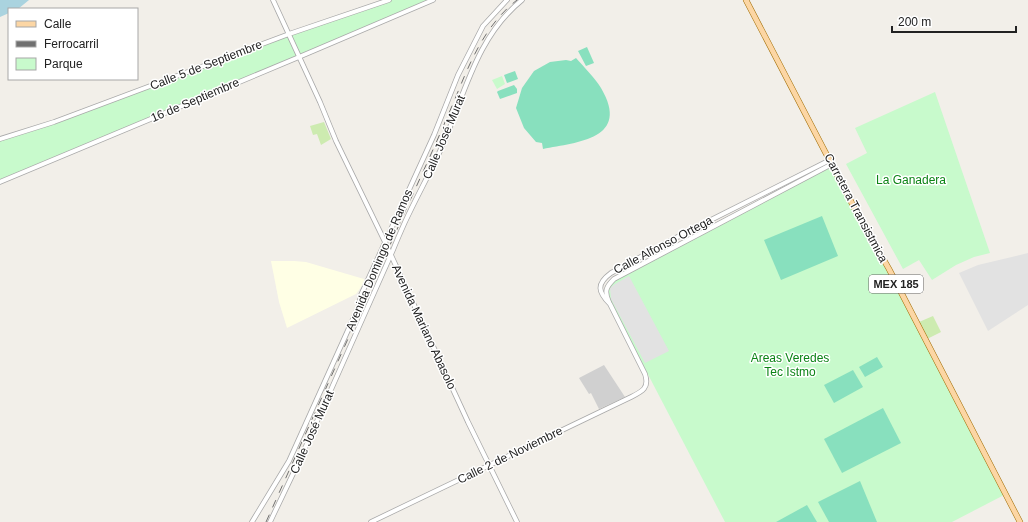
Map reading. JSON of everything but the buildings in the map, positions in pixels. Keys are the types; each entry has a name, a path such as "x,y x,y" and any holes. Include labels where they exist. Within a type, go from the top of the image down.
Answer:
{"main road":[{"name":"Carretera Transistmica","path":"746,0 857,213 889,269 1020,522"}],"street":[{"name":"Avenida Mariano Abasolo","path":"273,0 336,141 516,522"},
{"name":"Calle 5 de Septiembre","path":"0,139 67,117 288,34 389,0"},
{"name":"16 de Septiembre","path":"0,182 433,0"},
{"name":"Avenida Domingo de Ramos","path":"252,522 289,461 358,308 361,295 434,135 461,68 483,26 507,0"},
{"name":"Calle José Murat","path":"270,522 302,455 404,222 440,151 472,70 492,32 510,10 522,0"},
{"path":"610,304 606,294 608,284 614,279 831,162"},
{"name":"Calle Alfonso Ortega","path":"647,384 645,374 610,304 603,298 600,292 600,284 603,279 611,273 683,234 831,162"},
{"name":"Calle 2 de Noviembre","path":"371,522 630,398 643,390 647,384"}],"shaded area":[{"path":"1028,253 1028,305 988,331 959,273 978,265"},
{"path":"271,261 306,262 364,279 364,283 356,294 287,328 279,302"},
{"path":"629,276 669,351 645,363 611,299 610,288"},
{"path":"604,365 625,397 599,409 591,393 589,394 579,378"}],"green space":[{"path":"389,0 433,0 0,182 0,139 54,122 289,34"},
{"path":"587,47 594,63 586,66 578,51"},
{"path":"576,58 601,88 609,105 610,118 605,128 596,135 571,144 543,149 542,143 536,142 524,128 516,108 522,88 534,71 550,62 566,60 571,61"},
{"path":"515,71 518,79 507,83 504,75"},
{"path":"502,76 505,84 497,89 492,80"},
{"path":"514,85 517,89 517,93 500,99 497,92 498,91"},
{"name":"La Ganadera","path":"935,92 990,253 974,257 956,265 932,280 919,260 903,269 846,164 867,153 855,128"},
{"path":"324,122 331,139 321,145 317,134 313,135 310,126"},
{"name":"Areas Veredes Tec Istmo","path":"832,164 1006,494 952,522 725,522 606,294 608,284"},
{"path":"822,216 838,256 781,280 764,240"},
{"path":"933,316 941,332 927,339 919,322"},
{"path":"877,357 883,367 865,377 859,367"},
{"path":"853,370 863,387 834,403 824,385"},
{"path":"883,408 901,443 842,473 824,439"},
{"path":"860,481 877,522 829,522 818,502"},
{"path":"807,505 817,522 776,522"}],"water":[{"path":"0,0 29,0 19,8 8,8 8,13 0,17"}],"railway":[{"path":"266,522 473,58 487,33 496,21 517,0"}]}
